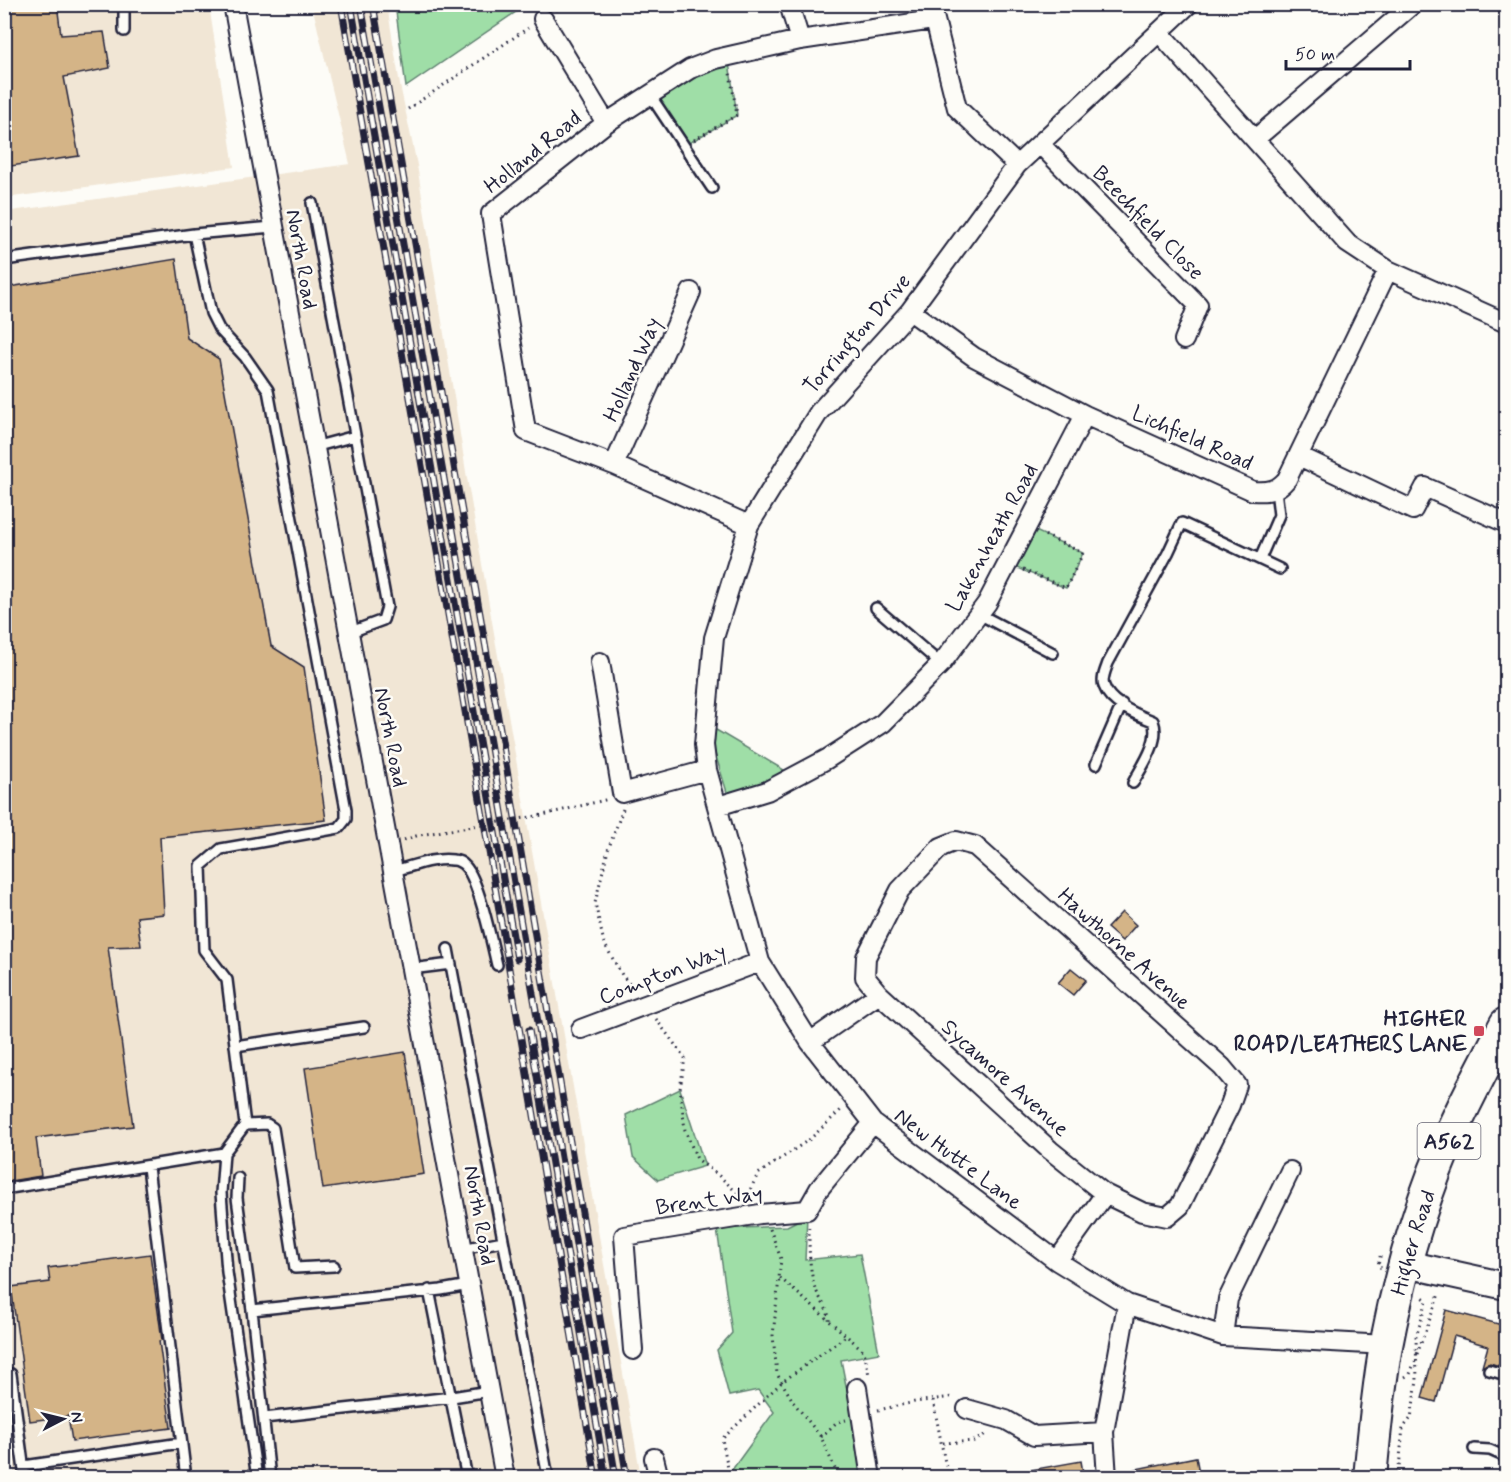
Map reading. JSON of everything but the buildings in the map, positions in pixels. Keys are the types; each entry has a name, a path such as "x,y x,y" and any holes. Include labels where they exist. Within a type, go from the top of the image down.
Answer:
{"highway":[{"name":"Higher Road","path":"1370,1478 1379,1387 1386,1345 1406,1263 1435,1172 1472,1088 1506,1024"}],"street":[{"name":"North Road","path":"232,4 505,1478"},
{"path":"789,4 800,40"},
{"name":"Torrington Drive","path":"707,770 704,746 714,638 749,525 819,412 910,311 1017,165 1189,4"},
{"path":"1255,139 1413,4"},
{"path":"932,12 957,108 1017,165"},
{"name":"Holland Road","path":"749,525 614,465 526,431 491,214 606,123 690,69 728,56 932,12"},
{"path":"543,19 606,123"},
{"path":"1159,32 1347,243 1388,270 1506,323"},
{"name":"Beechfield Close","path":"1041,145 1198,305 1184,340"},
{"name":"Lichfield Road","path":"910,311 974,357 1085,415 1253,491 1267,492 1276,490 1287,478 1299,456 1388,270"},
{"name":"Holland Way","path":"614,465 691,292"},
{"name":"Lakenheath Road","path":"718,806 766,791 846,747 883,723 941,664 987,603 1085,415"},
{"path":"1299,456 1413,510 1425,487 1506,523"},
{"path":"600,662 622,793 707,770"},
{"name":"New Hutte Lane","path":"707,770 760,962 810,1042 873,1124 1057,1261 1127,1304 1223,1336 1386,1345"},
{"name":"Hawthorne Avenue","path":"879,994 865,977 866,957 900,890 941,847 956,841 975,846 1222,1067 1237,1085 1230,1106 1180,1206 1167,1217 1142,1212 1105,1194"},
{"name":"Compton Way","path":"581,1029 760,962"},
{"path":"810,1042 879,994"},
{"name":"Sycamore Avenue","path":"879,994 1050,1150 1105,1194"},
{"path":"807,1210 819,1189 873,1124"},
{"path":"1223,1336 1228,1299 1290,1171"},
{"path":"1057,1261 1105,1194"},
{"name":"Brent Way","path":"633,1350 624,1236 760,1214 807,1210"},
{"path":"1406,1263 1506,1286"},
{"path":"1107,1478 1104,1432 1127,1304"},
{"path":"857,1388 871,1478"},
{"path":"968,1409 1006,1419 1034,1436 1104,1432"},
{"path":"654,1458 659,1478"}],"lane":[{"path":"124,4 124,31"},
{"path":"650,95 711,188"},
{"path":"312,202 387,608 382,620 348,633"},
{"path":"4,260 194,234 273,227"},
{"path":"194,234 211,313 219,329 246,357 268,390 346,810 346,819 339,828 221,849 201,866 204,950 227,980 245,1125 224,1153 221,1193 226,1260 257,1478"},
{"path":"314,447 355,436"},
{"path":"1260,559 1279,515 1276,490"},
{"path":"1133,783 1145,761 1156,732 1153,721 1112,698 1103,685 1108,663 1182,523 1280,569"},
{"path":"876,608 941,664"},
{"path":"979,614 1053,653"},
{"path":"1096,764 1122,704"},
{"path":"393,871 432,861 453,860 464,864 470,872 487,921 497,965"},
{"path":"448,949 548,1477"},
{"path":"411,969 451,964"},
{"path":"235,1046 364,1027"},
{"path":"245,1125 267,1124 273,1128 295,1268 334,1266"},
{"path":"4,1189 224,1153"},
{"path":"148,1167 186,1478"},
{"path":"238,1178 237,1198 270,1478"},
{"path":"462,1249 503,1241"},
{"path":"252,1310 469,1285"},
{"path":"429,1290 467,1478"},
{"path":"1489,1370 1506,1375"},
{"path":"11,1374 26,1478"},
{"path":"264,1418 489,1391"},
{"path":"24,1466 181,1443"},
{"path":"1474,1449 1490,1450 1506,1458"}],"path":[{"path":"408,109 564,4"},
{"path":"684,146 737,115 728,56"},
{"path":"1007,564 1066,588 1083,553 1027,527"},
{"path":"420,835 543,815 610,799 622,793 624,807 608,850 595,903 604,943 622,975 685,1058 680,1089 685,1130 697,1159 717,1174 760,1214 772,1233 781,1258 773,1336 777,1374 794,1403 822,1437 839,1478"},
{"path":"745,1200 758,1174 810,1139 854,1099"},
{"path":"807,1210 810,1266 818,1297 830,1315 829,1321"},
{"path":"780,1278 864,1351 870,1381 857,1388"},
{"path":"1379,1387 1410,1374 1439,1294"},
{"path":"1398,1478 1403,1428 1411,1418 1417,1381 1416,1337 1427,1300"},
{"path":"730,1478 722,1439 782,1382 846,1336"},
{"path":"822,1437 837,1422 933,1400 952,1397 968,1409"},
{"path":"933,1400 948,1478"},
{"path":"943,1443 975,1441 1006,1419"}],"shaded area":[{"path":"4,5 209,5 234,167 5,198"},
{"path":"312,5 387,5 400,85 417,165 467,478 641,1477 5,1477 4,212 350,164"}],"green space":[{"path":"395,4 526,4 526,5 406,87"},
{"path":"728,56 737,115 684,146 650,95"},
{"path":"1027,527 1083,553 1066,588 1007,564"},
{"path":"706,724 794,776 730,802"},
{"path":"680,1089 705,1166 658,1180 633,1157 626,1115"},
{"path":"807,1216 805,1260 860,1254 879,1353 841,1360 864,1477 730,1477 729,1474 774,1412 758,1390 729,1396 717,1350 732,1333 717,1229 787,1226"}],"railway":[{"path":"341,4 596,1478"},
{"path":"351,4 517,959"},
{"path":"361,4 616,1478"},
{"path":"373,4 497,711 627,1478"},
{"path":"529,1030 606,1478"}],"place":[{"name":"HIGHER ROAD/LEATHERS LANE","path":"1479,1031"}]}
